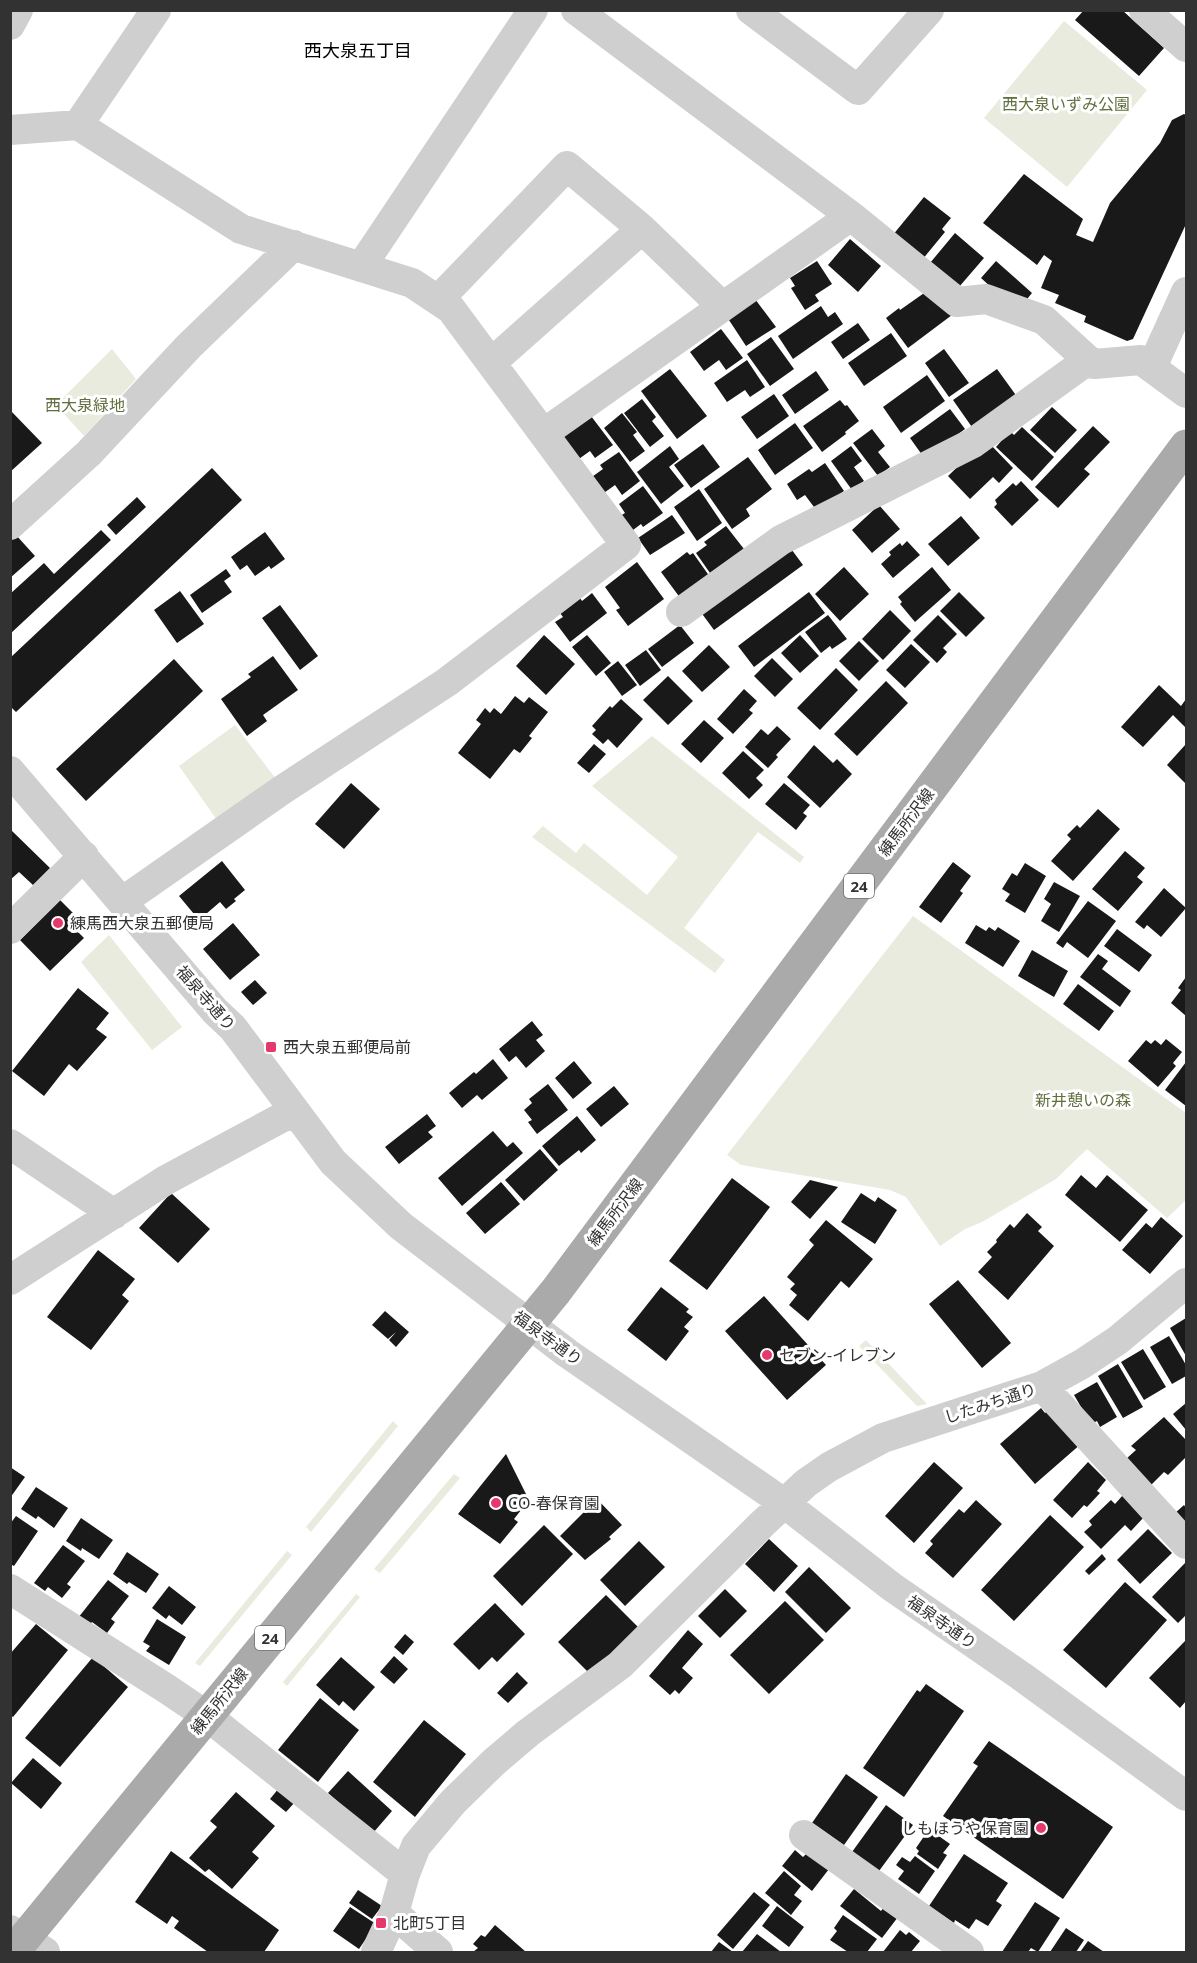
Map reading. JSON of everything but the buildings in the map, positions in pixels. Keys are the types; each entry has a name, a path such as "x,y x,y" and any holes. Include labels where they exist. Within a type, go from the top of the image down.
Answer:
{"main road":[{"name":"練馬所沢線","path":"23,1944 529,1324 620,1206 1186,446"}],"street":[{"path":"10,25 18,10"},
{"path":"78,125 156,10"},
{"path":"361,267 533,10"},
{"path":"576,10 851,216 957,302 986,299 1044,320 1094,364 1141,360 1186,393"},
{"path":"751,10 858,90 929,10"},
{"path":"1144,10 1186,48"},
{"path":"10,130 78,125 241,229 412,283 438,300 451,309 626,545 447,682 282,790 123,901"},
{"path":"438,300 567,166 642,229 722,306"},
{"path":"544,433 851,216"},
{"path":"491,363 642,229"},
{"path":"10,525 89,453 189,346 294,245"},
{"path":"1152,367 1186,292"},
{"path":"681,612 781,540 973,443 1088,360"},
{"name":"福泉寺通り","path":"10,771 215,1011 233,1028 333,1162 381,1208 529,1324 784,1503 892,1587 1021,1676 1186,1796"},
{"path":"10,928 84,856"},
{"path":"10,1280 166,1180 294,1111"},
{"path":"10,1144 114,1214"},
{"name":"したみち通り","path":"376,1953 394,1913 416,1846 453,1802 528,1733 620,1665 806,1483 829,1467 883,1438 1042,1386 1082,1364 1118,1340 1186,1283"},
{"path":"1042,1386 1186,1545"},
{"path":"10,1589 207,1716 405,1874"},
{"path":"804,1835 969,1953"},
{"path":"394,1913 438,1953"}],"green space":[{"name":"西大泉いずみ公園","path":"1064,21 1147,90 1067,187 984,118"},
{"name":"西大泉緑地","path":"112,349 136,379 84,436 56,405"},
{"path":"235,725 276,779 217,820 179,766"},
{"path":"652,736 804,857 800,863 758,832 684,928 725,960 715,973 532,837 543,826 576,853 584,843 647,895 678,857 592,786"},
{"name":"新井憩いの森","path":"913,916 1186,1113 1186,1200 1167,1218 1087,1149 1056,1179 982,1222 965,1229 940,1246 906,1197 890,1190 741,1165 727,1155"},
{"path":"109,935 182,1027 152,1050 81,962"},
{"path":"866,1340 927,1404 917,1406 859,1346"},
{"path":"393,1421 398,1426 311,1532 306,1527"},
{"path":"454,1474 460,1478 380,1573 374,1569"},
{"path":"287,1551 292,1555 200,1666 195,1663"},
{"path":"356,1594 360,1597 287,1686 283,1682"}],"place":[{"name":"練馬西大泉五郵便局","path":"58,923"},
{"name":"西大泉五郵便局前","path":"271,1047"},
{"name":"セブン-イレブン","path":"767,1355"},
{"name":"CO-春保育園","path":"496,1503"},
{"name":"しもほうや保育園","path":"1041,1828"},
{"name":"北町5丁目","path":"381,1923"}],"district":[{"name":"西大泉五丁目","path":"358,50"}]}
